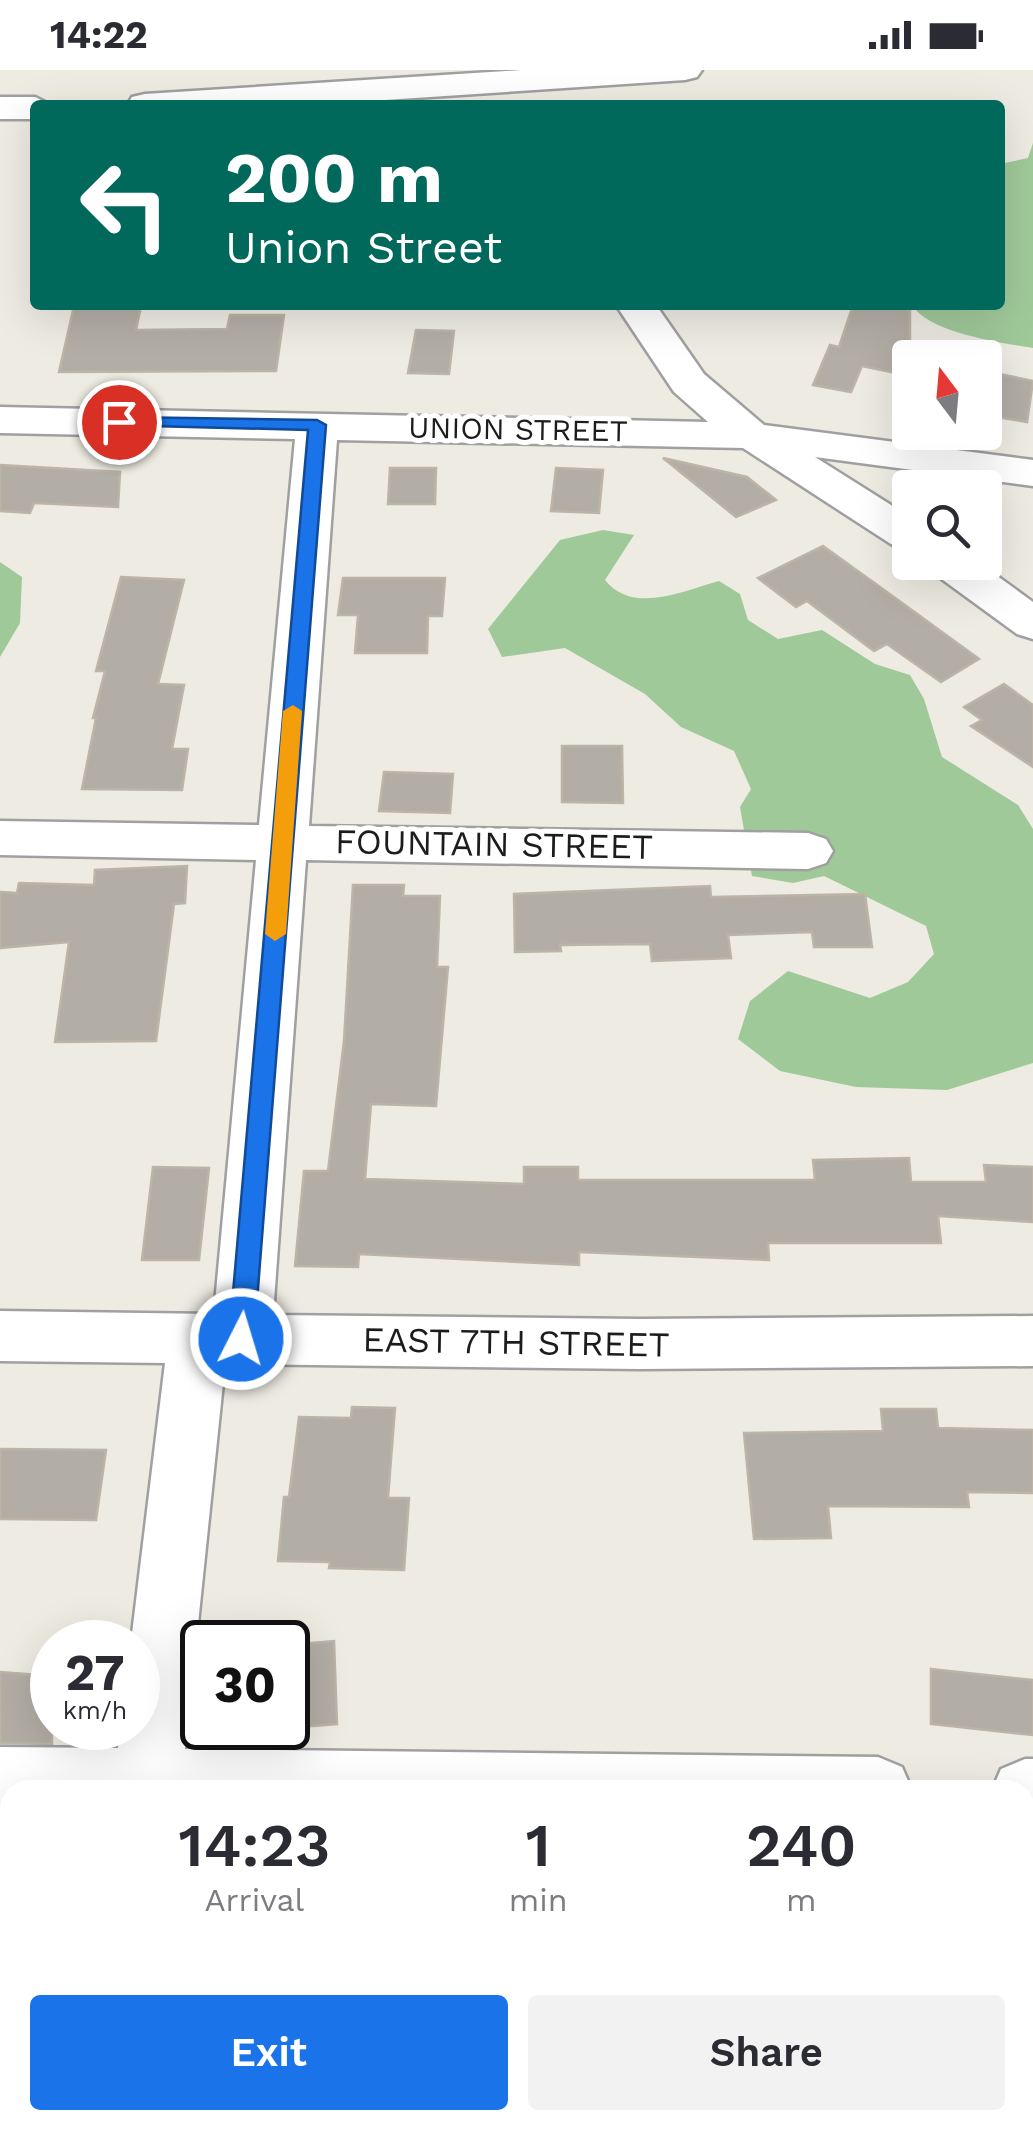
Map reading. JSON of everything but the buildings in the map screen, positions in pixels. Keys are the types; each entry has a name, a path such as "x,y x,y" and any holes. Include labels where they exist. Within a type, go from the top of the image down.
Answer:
{"street":[{"path":"242,100 495,87 685,70"},
{"path":"0,108 30,108"},
{"path":"639,310 689,383 752,436 892,525"},
{"name":"UNION STREET","path":"0,420 752,436 1033,474"},
{"path":"149,1780 220,1339 283,840 317,425"},
{"path":"973,580 1033,624"},
{"name":"FOUNTAIN STREET","path":"0,838 808,851"},
{"name":"EAST 7TH STREET","path":"0,1336 640,1344 1033,1341"}],"green space":[{"path":"1033,143 1033,348 950,330 916,310 1005,310 1005,163 1028,158"},
{"path":"603,530 634,535 605,580 616,591 629,596 659,597 719,581 740,594 748,620 778,639 822,630 875,664 910,675 924,699 942,757 1018,805 1033,829 1033,1063 947,1090 856,1087 780,1071 738,1039 750,1001 788,971 870,998 908,982 934,954 926,926 824,876 793,883 752,876 740,807 751,789 734,751 681,727 645,694 565,648 502,657 488,629 560,540"},
{"path":"0,562 22,577 20,623 0,657"}],"slow traffic":[{"path":"275,934 293,711"}],"route":[{"path":"119,422 317,425 241,1339"}]}
